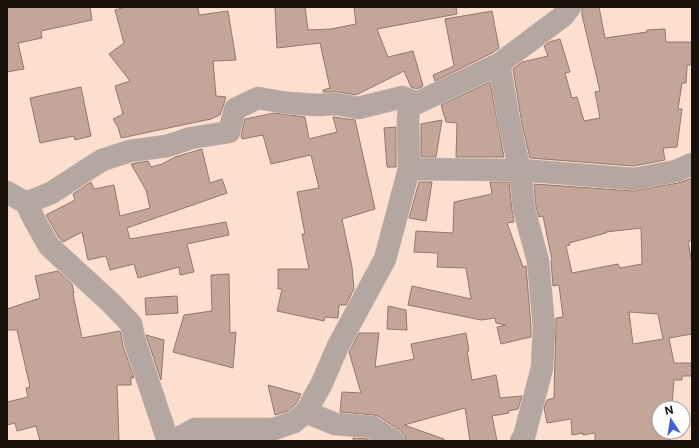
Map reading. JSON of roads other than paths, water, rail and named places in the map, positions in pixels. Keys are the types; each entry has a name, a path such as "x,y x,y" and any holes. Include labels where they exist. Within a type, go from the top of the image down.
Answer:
{"street":[{"path":"26,203 51,193 102,160 130,151 166,146 191,138 230,132 235,109 258,98 287,103 318,105 337,104 358,108 403,97 417,103 499,64 563,16 570,7"},
{"path":"499,64 510,126 520,170 524,209 538,262 544,327 542,368 524,438 521,441"},
{"path":"173,441 195,429 274,429 294,422 306,412 322,383 338,346 385,259 409,169 408,119 410,100"},
{"path":"409,169 520,170 634,179 676,171 692,164"},
{"path":"7,192 26,203 34,221 50,246 111,303 131,324 135,342 168,441"},
{"path":"306,412 335,424 372,427 394,441"}]}
